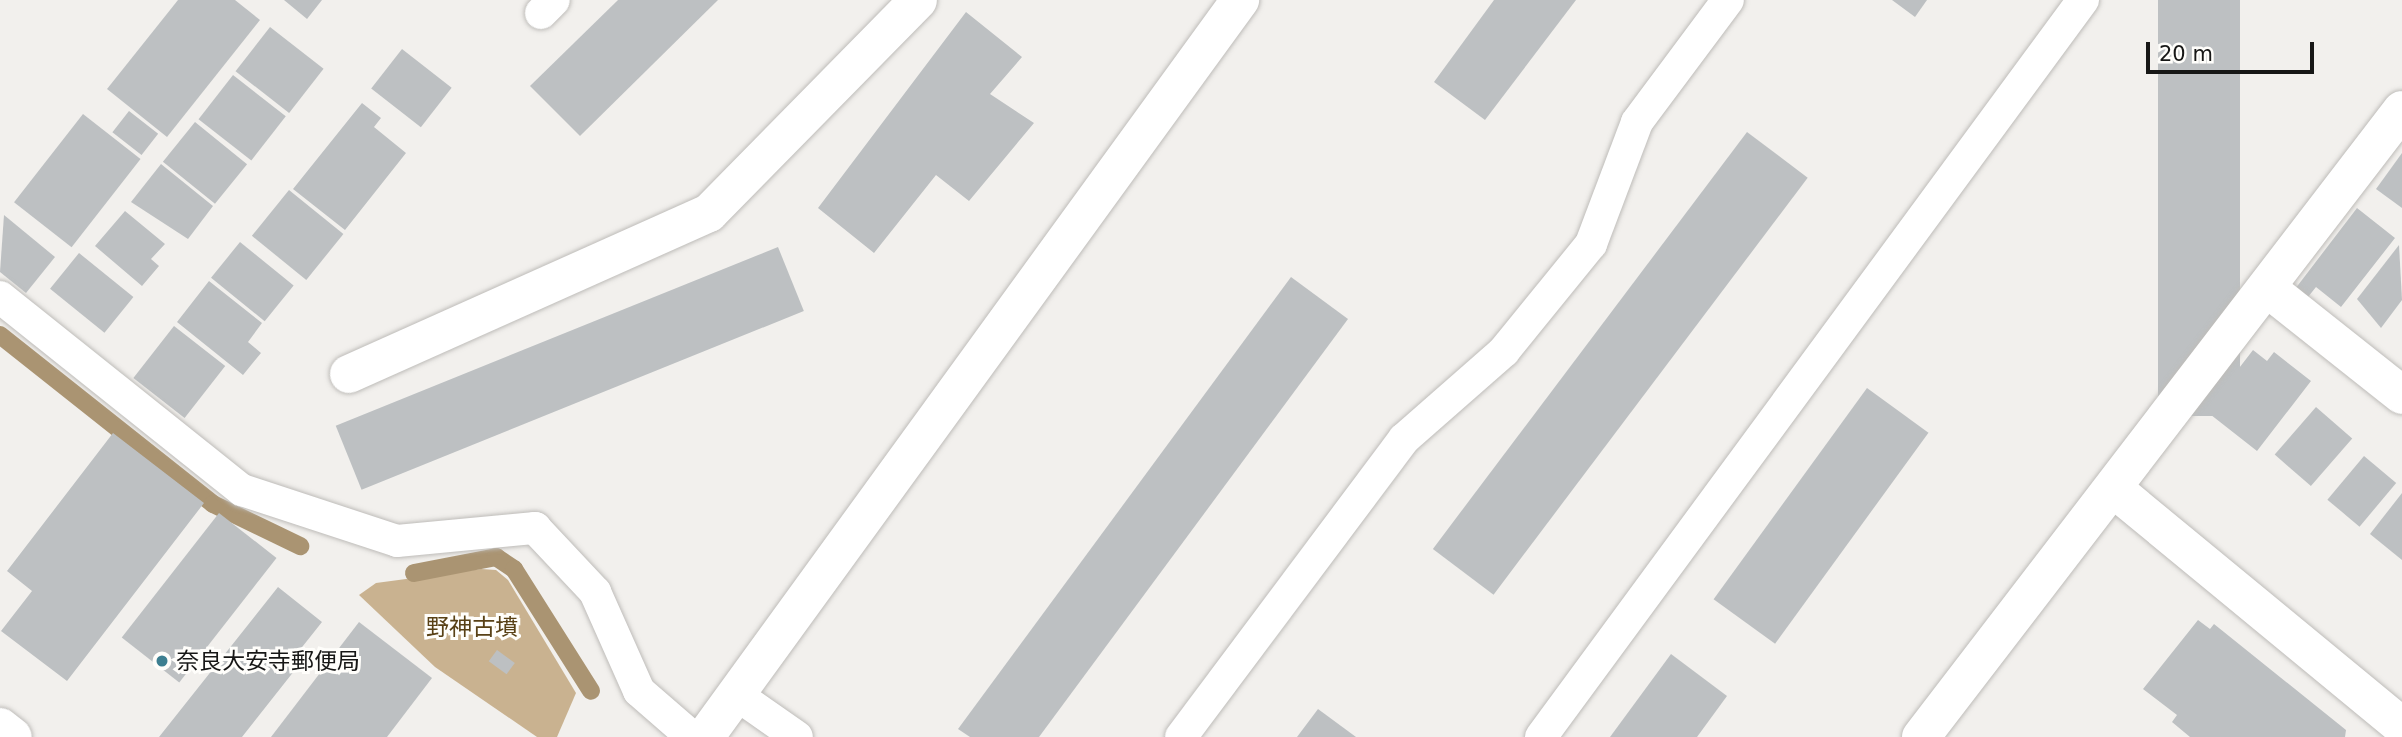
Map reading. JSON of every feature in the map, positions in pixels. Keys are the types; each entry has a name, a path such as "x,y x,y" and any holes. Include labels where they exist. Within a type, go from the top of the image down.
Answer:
{"street":[{"path":"349,374 709,213 918,0"},
{"path":"705,737 1238,1"},
{"path":"1921,737 2034,584 2114,489 2402,110"},
{"path":"2267,288 2402,395"},
{"path":"2114,489 2394,729"},
{"path":"0,727 13,737"}],"lane":[{"path":"1181,737 1404,439 1504,351 1591,244 1637,121 1728,0"},
{"path":"1541,737 2083,0"},
{"path":"0,297 243,490 397,541 535,528 595,592 639,691 692,737"},
{"path":"737,695 797,737"}],"green space":[{"name":"野神古墳","path":"481,569 496,570 508,580 576,693 557,737 537,737 435,667 359,595 376,583"}],"building":[{"path":"178,0 235,0 260,20 167,137 107,89"},
{"path":"284,0 322,0 307,19"},
{"path":"618,0 718,0 580,136 530,86"},
{"path":"1494,0 1576,0 1485,120 1434,82"},
{"path":"1892,0 1927,0 1915,17"},
{"path":"2158,0 2240,0 2240,416 2158,416"},
{"path":"966,12 1022,57 990,94 1034,123 969,201 936,175 874,253 818,208"},
{"path":"270,27 324,69 289,113 236,71"},
{"path":"402,49 452,88 421,127 371,88"},
{"path":"233,75 286,116 251,160 199,119"},
{"path":"362,103 381,118 374,127 406,153 345,230 293,189"},
{"path":"129,111 158,134 142,155 112,132"},
{"path":"83,114 141,159 72,247 14,202"},
{"path":"195,122 247,164 215,204 163,162"},
{"path":"1747,132 1808,178 1494,595 1433,549"},
{"path":"2402,153 2402,208 2376,189"},
{"path":"161,164 213,206 188,239 131,202"},
{"path":"289,190 343,234 306,280 252,236"},
{"path":"2357,208 2395,238 2341,307 2316,287 2304,302 2292,293"},
{"path":"125,211 165,244 151,259 159,266 142,286 95,246"},
{"path":"4,215 55,257 26,293 0,272"},
{"path":"240,242 294,285 265,321 211,278"},
{"path":"2399,245 2402,300 2381,328 2357,299"},
{"path":"778,247 804,311 362,490 336,426"},
{"path":"79,253 133,297 104,333 50,289"},
{"path":"1291,277 1348,319 1039,737 970,737 958,729"},
{"path":"209,281 262,323 248,342 261,353 243,375 177,322"},
{"path":"174,326 225,366 185,418 133,378"},
{"path":"2253,350 2267,361 2274,352 2311,381 2257,451 2206,411"},
{"path":"1867,388 1928,433 1775,644 1714,599"},
{"path":"2316,407 2352,438 2311,486 2275,455"},
{"path":"113,433 204,503 67,681 1,631 32,591 7,571"},
{"path":"2364,456 2396,483 2360,527 2327,500"},
{"path":"2402,493 2402,560 2370,534"},
{"path":"219,513 277,558 179,682 122,638"},
{"path":"278,587 322,622 295,656 302,661 242,737 159,737"},
{"path":"2198,620 2210,629 2214,624 2346,730 2345,737 2190,737 2172,722 2177,715 2143,689"},
{"path":"359,622 432,678 387,737 271,737"},
{"path":"497,650 515,663 507,674 489,661"},
{"path":"1671,654 1727,696 1697,737 1610,737"},
{"path":"1318,709 1356,737 1297,737"}],"waterway":[{"path":"0,335 213,504 300,546"},
{"path":"414,573 496,557 514,569 591,691"}],"place":[{"name":"奈良大安寺郵便局","path":"162,661"}]}
